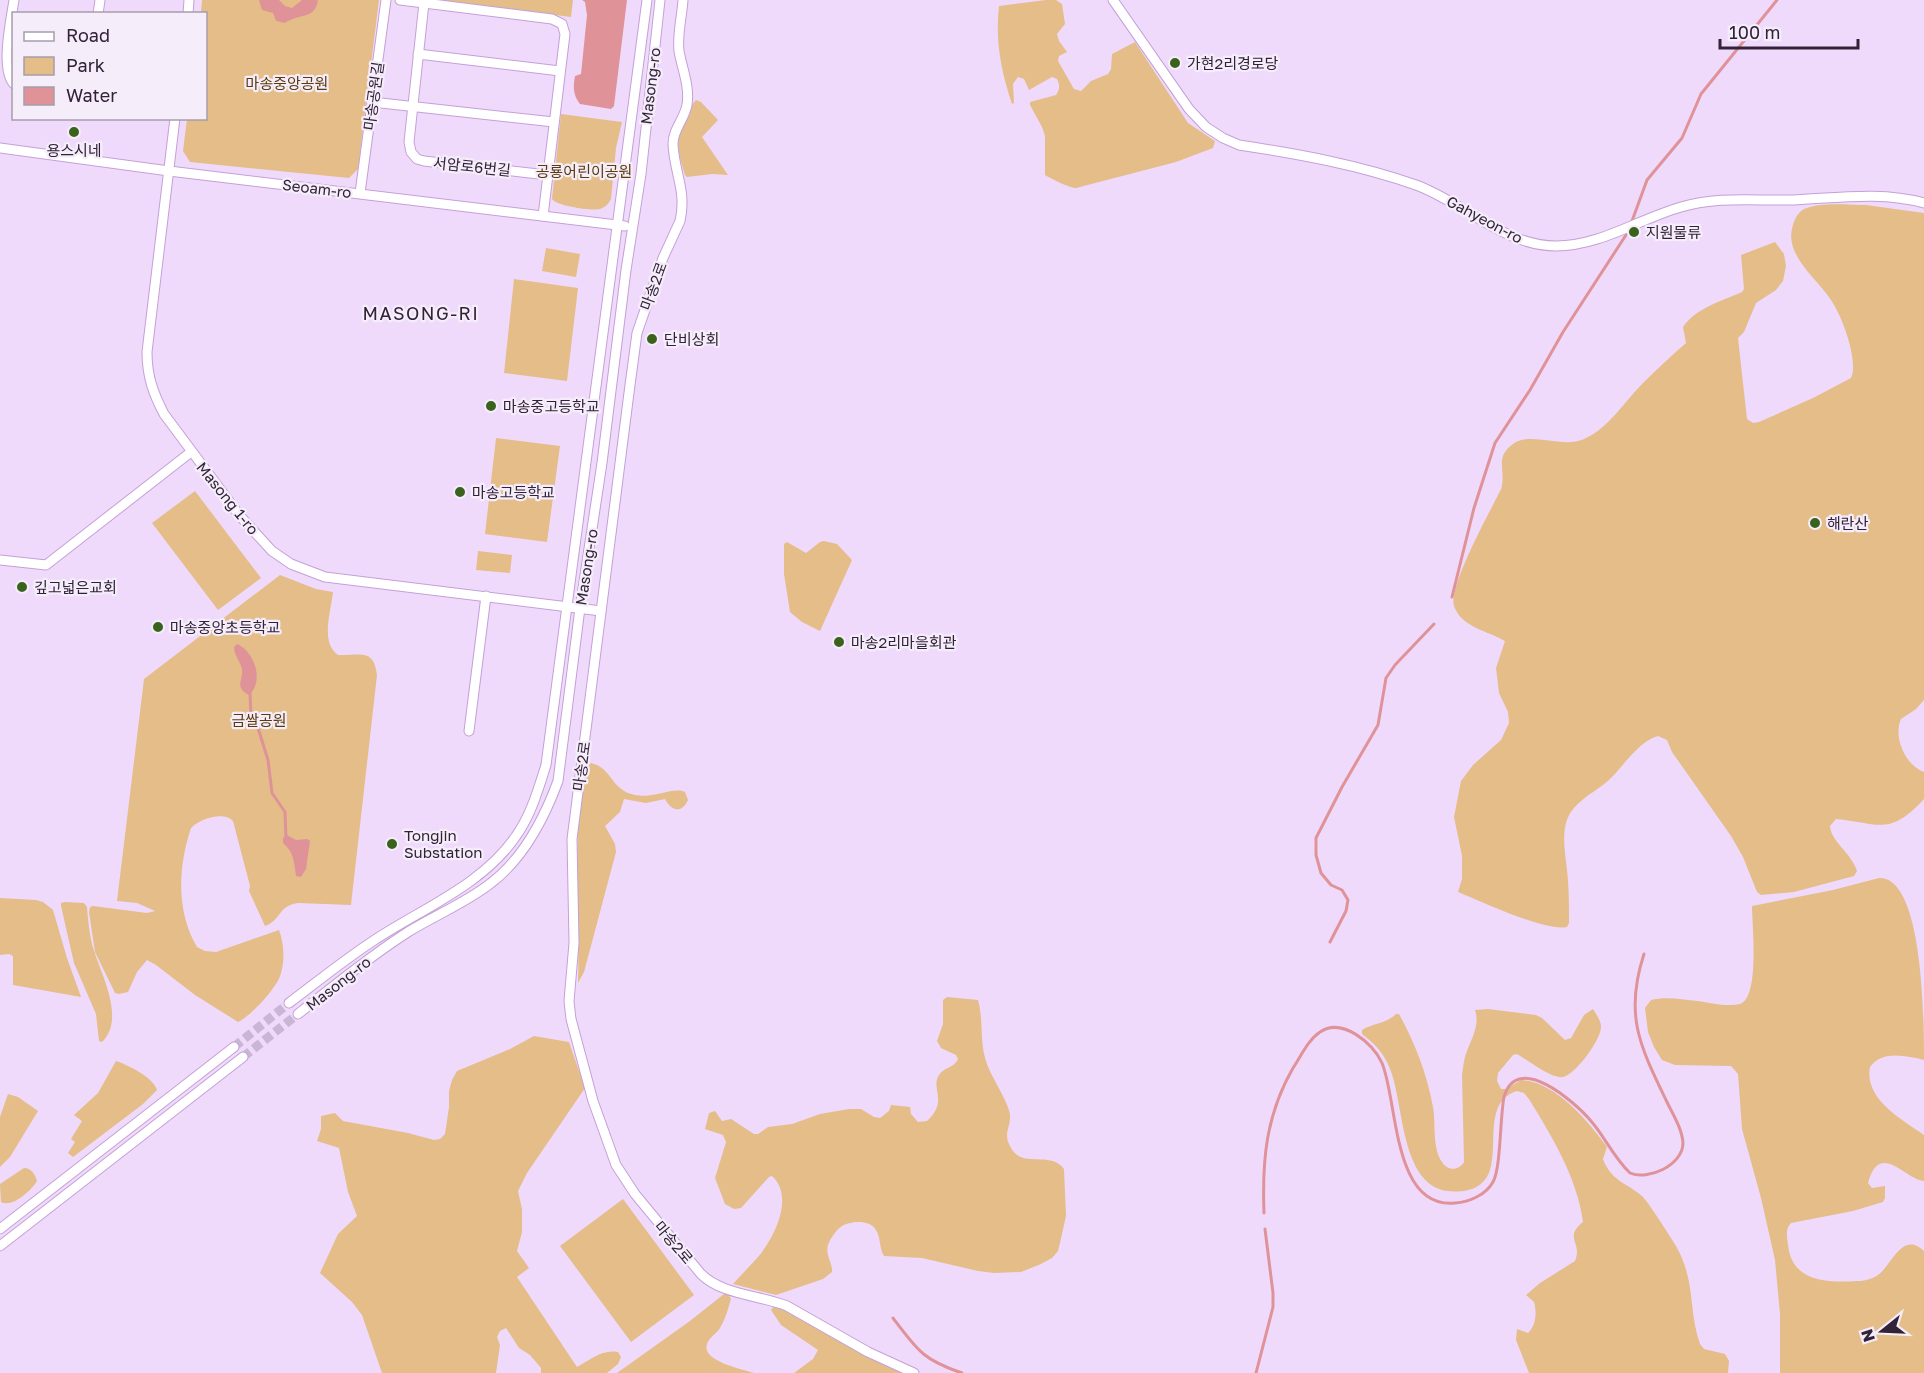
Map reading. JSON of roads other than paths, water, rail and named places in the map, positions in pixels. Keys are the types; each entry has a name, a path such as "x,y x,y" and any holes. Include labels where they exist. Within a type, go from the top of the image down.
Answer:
{"street":[{"name":"마송공원길","path":"360,193 386,0"},
{"path":"400,0 557,21 562,24 565,34 543,216"},
{"name":"Masong-ro","path":"288,1003 371,942 452,893 488,868 516,837 534,803 546,765 647,0"},
{"name":"Masong-ro","path":"298,1014 372,956 493,882 530,840 548,808 558,781 633,227 660,0"},
{"name":"마송2로","path":"683,0 679,49 687,87 687,105 674,131 673,142 680,176 683,208 637,333 572,839 574,943 569,1001 571,1019 597,1111 616,1165 635,1194 707,1280 724,1288 787,1306 868,1352 914,1373"},
{"name":"Gahyeon-ro","path":"1113,0 1189,109 1206,127 1223,138 1239,145 1351,166 1415,185 1438,194 1507,234 1530,243 1557,246 1584,243 1679,208 1708,201 1873,196 1906,198 1924,203"},
{"name":"서암로6번길","path":"424,3 411,106 409,142 411,153 417,159 424,161 547,175"},
{"path":"12,14 5,64 12,81"},
{"path":"418,54 560,71"},
{"path":"372,102 554,122"},
{"name":"Masong 1-ro","path":"175,120 148,342 147,371 154,395 164,414 250,528 272,551 291,564 325,577 601,610"},
{"name":"Seoam-ro","path":"0,148 169,171 633,227"},
{"path":"0,560 46,565 191,452"},
{"path":"469,731 486,596"},
{"path":"0,1229 234,1047"},
{"path":"0,1246 243,1057"}],"water":[{"path":"259,0 279,0 285,6 292,8 302,0 318,0 314,11 285,23 276,21 273,13 262,10"},
{"path":"582,0 627,0 614,106 611,109 580,104 575,94 575,76 581,74 587,15 585,2"},
{"path":"237,644 248,653 257,675 254,689 249,695 240,686 242,670 234,647"},
{"path":"287,835 296,840 310,841 306,869 301,877 296,876 291,854 283,843 283,838"}],"waterway":[{"path":"1632,221 1647,180 1682,138 1701,94 1777,0"},
{"path":"1452,597 1474,508 1495,443 1626,235"},
{"path":"1330,942 1346,911 1348,900 1342,890 1331,885 1321,873 1316,855 1316,838 1378,725 1386,678 1395,665 1434,624"},
{"path":"250,693 251,717 259,731 268,760 272,793 285,812 286,839"},
{"path":"1264,1213 1265,1156 1271,1121 1277,1103 1293,1068 1308,1044 1316,1035 1329,1028 1338,1028 1356,1034 1378,1055 1387,1080 1401,1150 1408,1171 1419,1189 1434,1200 1455,1203 1466,1201 1477,1197 1490,1187 1498,1165 1504,1097 1511,1084 1521,1079 1533,1079 1546,1085 1572,1103 1591,1121 1630,1173 1646,1175 1671,1164 1681,1151 1683,1143 1681,1132 1642,1046 1635,1013 1635,995 1644,954"},
{"path":"1256,1373 1273,1307 1265,1229"},
{"path":"893,1318 922,1353 962,1373"}],"tunnel":[{"path":"234,1047 289,1003"},
{"path":"243,1057 298,1014"}],"place":[{"name":"가현2리경로당","path":"1175,63"},
{"name":"용스시네","path":"74,132"},
{"name":"지원물류","path":"1634,232"},
{"name":"단비상회","path":"652,339"},
{"name":"마송중고등학교","path":"491,406"},
{"name":"마송고등학교","path":"460,492"},
{"name":"해란산","path":"1815,523"},
{"name":"깊고넓은교회","path":"22,587"},
{"name":"마송중앙초등학교","path":"158,627"},
{"name":"마송2리마을회관","path":"839,642"},
{"name":"Tongjin Substation","path":"392,844"}],"district":[{"name":"MASONG-RI","path":"421,313"}],"park label":[{"name":"마송중앙공원","path":"287,83"},
{"name":"공룡어린이공원","path":"584,171"},
{"name":"금쌀공원","path":"259,720"}]}
